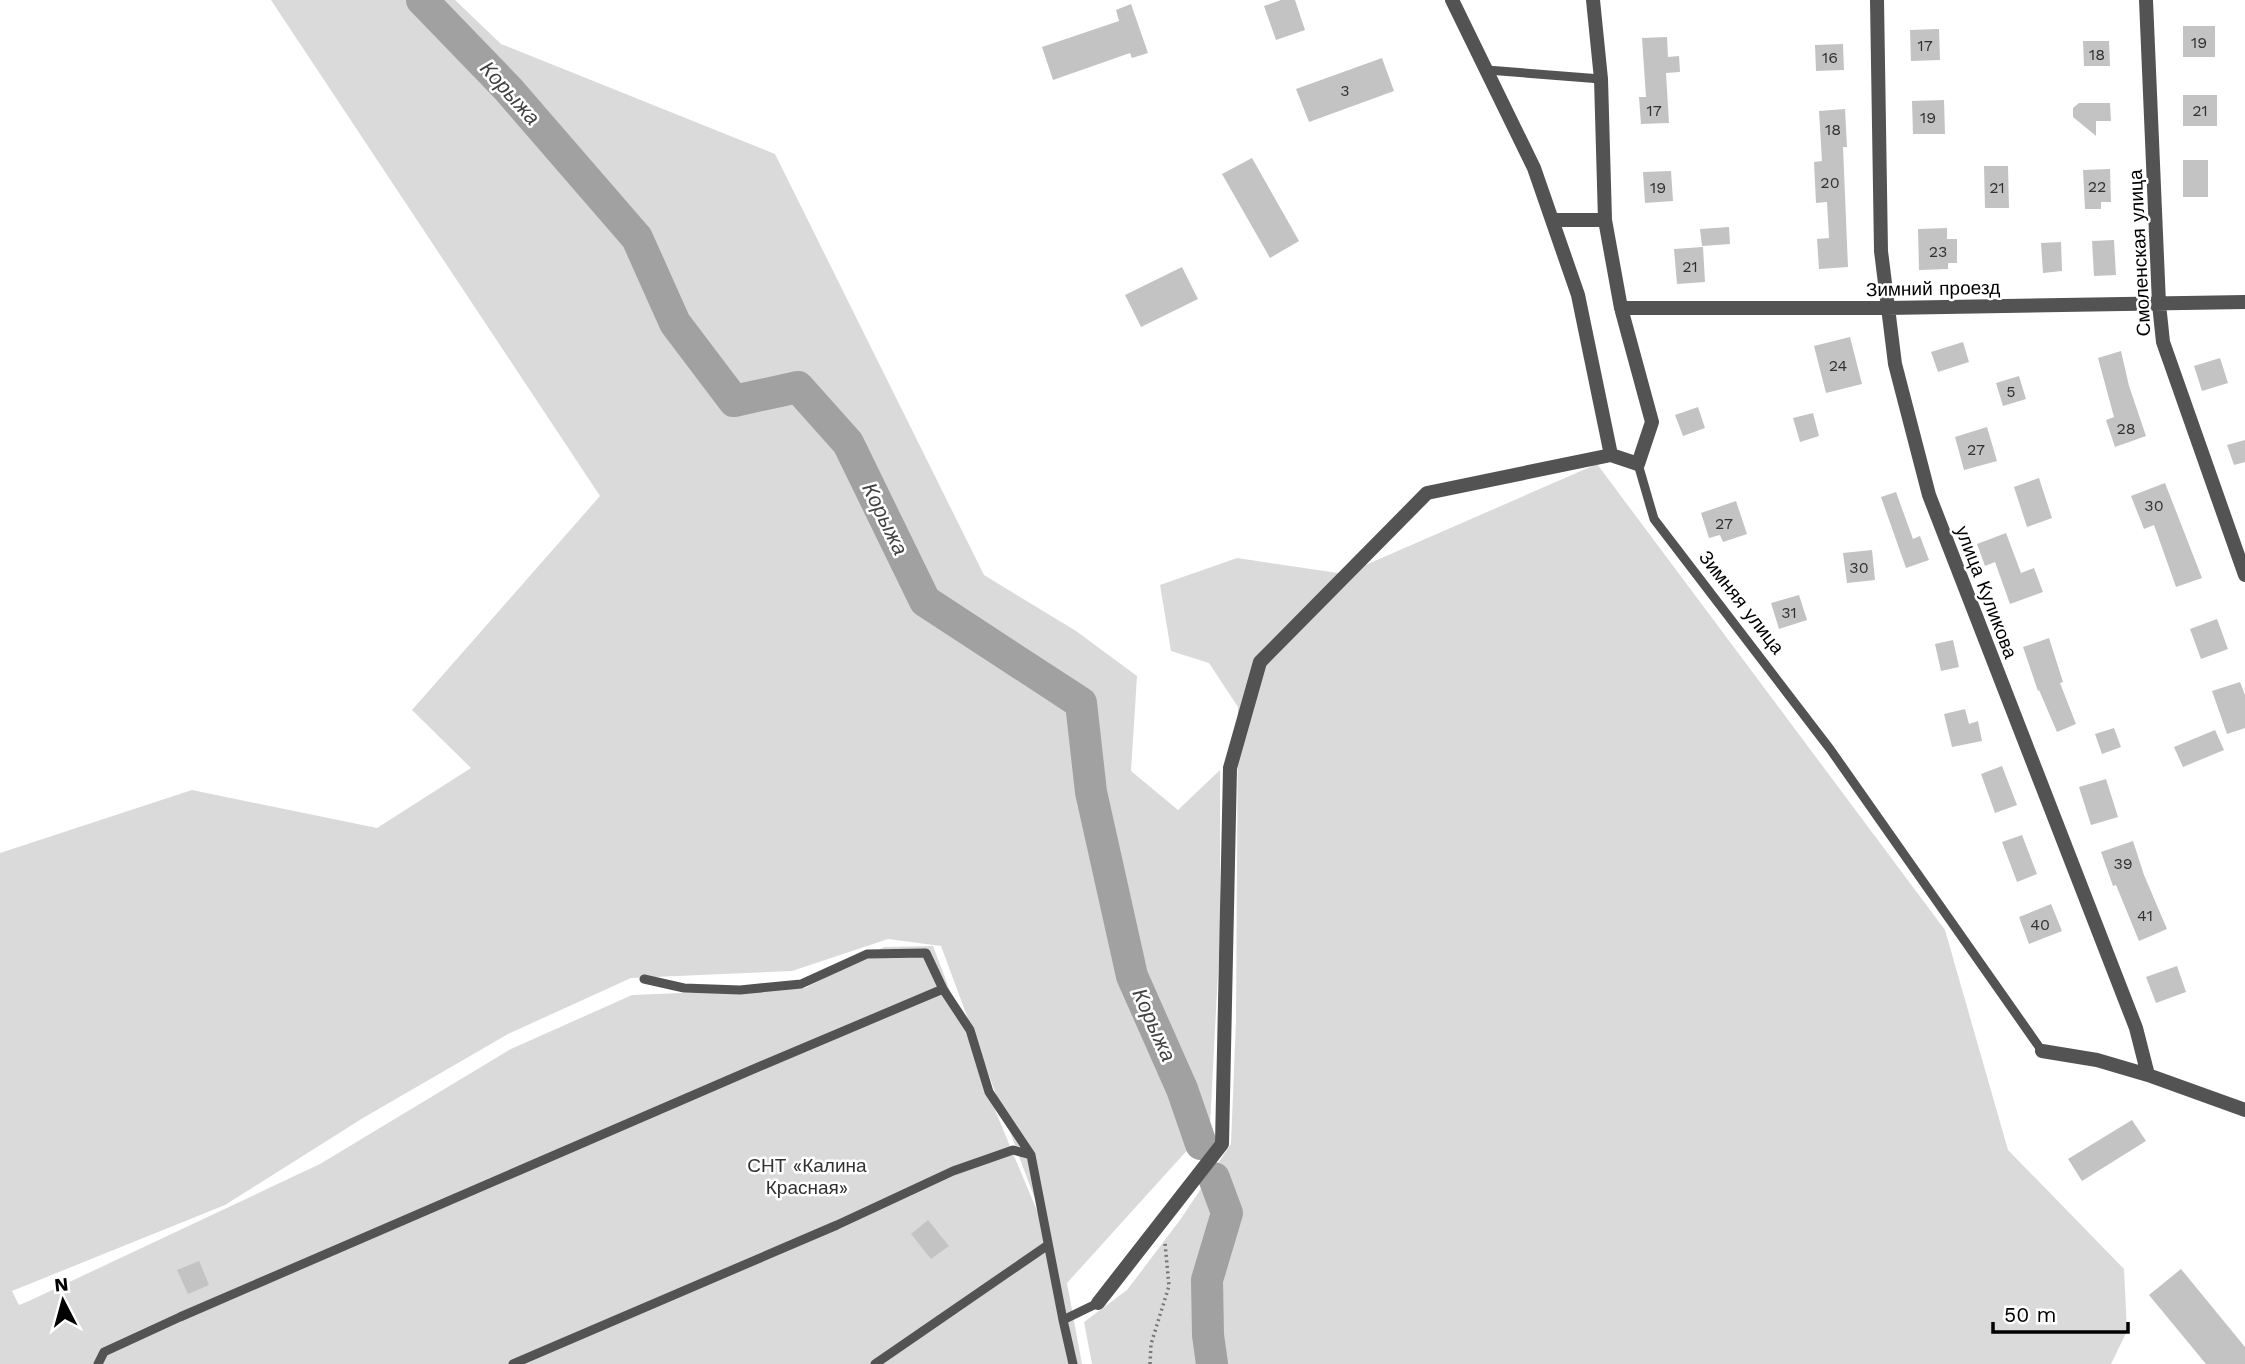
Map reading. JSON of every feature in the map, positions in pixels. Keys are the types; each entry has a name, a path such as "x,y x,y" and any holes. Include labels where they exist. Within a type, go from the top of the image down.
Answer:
{"street":[{"path":"1452,0 1534,168 1578,295 1611,455"},
{"path":"1098,1303 1222,1144 1230,768 1260,662 1427,493 1611,455 1638,464 1652,422 1621,309 1605,220 1601,79 1593,0"},
{"name":"улица Куликова","path":"1877,0 1881,251 1895,364 1929,495 2136,1028 2148,1074"},
{"name":"Смоленская улица","path":"2146,0 2159,304 2163,342 2245,575"},
{"path":"1552,220 1605,220"},
{"name":"Зимний проезд","path":"1621,309 2245,302"},
{"name":"Зимняя улица","path":"2042,1051 2097,1060 2148,1074"},
{"path":"2148,1074 2245,1110"}],"lane":[{"path":"1487,70 1601,79"},
{"name":"Зимняя улица","path":"1638,464 1654,519 1830,749 2042,1051"},
{"path":"644,979 684,988 740,990 801,984 867,954 926,953 943,989 970,1030 989,1092 1031,1155 1073,1364"},
{"path":"98,1364 103,1353 180,1317 943,989"},
{"path":"513,1364 837,1225 953,1171 1013,1150 1031,1155"},
{"path":"875,1364 1048,1245"},
{"path":"1063,1320 1098,1303"}],"path":[{"path":"1150,1364 1151,1344 1169,1286 1162,1220"}],"green space":[{"name":"СНТ «Калина Красная»","path":"271,0 455,0 501,44 775,154 984,575 1076,631 1137,676 1131,771 1178,810 1220,770 1220,934 1210,1125 1067,1283 1082,1364 0,1364 0,853 192,790 377,828 471,768 412,710 600,496","holes":["888,939 941,946 1056,1256 997,1115 933,946 884,947 805,988 632,995 511,1049 320,1164 29,1301 19,1305 12,1291 225,1205 363,1118 508,1034 631,978 792,971"]},
{"path":"1597,464 1945,930 2008,1150 2124,1269 2127,1331 2111,1364 1092,1364 1084,1322 1127,1290 1180,1220 1231,1144 1236,1020 1238,707 1209,663 1171,651 1160,585 1237,558 1345,574"}],"building":[{"path":"1281,0 1295,0 1305,30 1276,40 1264,6"},
{"path":"1131,4 1148,53 1132,58 1130,53 1053,80 1042,47 1119,21 1116,10"},
{"path":"2183,26 2215,26 2215,57 2183,57"},
{"path":"1939,29 1940,60 1911,61 1910,30"},
{"path":"1667,37 1668,57 1679,56 1680,72 1666,73 1669,123 1641,124 1639,97 1646,97 1642,38"},
{"path":"2083,41 2109,41 2110,66 2084,66"},
{"path":"1843,44 1844,70 1816,71 1815,45"},
{"path":"1382,58 1394,91 1309,122 1296,89"},
{"path":"2183,95 2217,95 2217,126 2183,126"},
{"path":"1944,100 1945,134 1913,134 1912,101"},
{"path":"2079,103 2110,103 2111,121 2096,121 2096,136 2073,117 2073,108"},
{"path":"1845,109 1847,147 1843,147 1848,267 1819,269 1817,239 1829,238 1827,202 1816,203 1814,162 1822,161 1819,111"},
{"path":"1252,158 1299,241 1270,258 1222,174"},
{"path":"2183,160 2208,160 2208,197 2183,197"},
{"path":"1984,166 2008,166 2009,208 1985,208"},
{"path":"2110,169 2111,202 2101,202 2101,209 2085,209 2083,170"},
{"path":"1671,171 1673,201 1645,203 1643,172"},
{"path":"1729,227 1730,244 1702,246 1700,229"},
{"path":"1947,228 1947,239 1957,239 1957,263 1948,263 1948,269 1919,270 1918,229"},
{"path":"2114,240 2116,275 2094,276 2092,241"},
{"path":"2061,242 2062,271 2043,273 2041,243"},
{"path":"1703,247 1705,282 1677,284 1674,249"},
{"path":"1182,267 1198,299 1141,327 1125,295"},
{"path":"1850,337 1862,384 1826,393 1814,346"},
{"path":"1963,342 1969,362 1938,372 1931,352"},
{"path":"2121,351 2129,386 2146,436 2115,447 2106,420 2114,417 2098,358"},
{"path":"2220,358 2228,383 2202,391 2194,366"},
{"path":"2019,376 2026,399 2003,406 1996,383"},
{"path":"1698,407 1705,428 1683,436 1675,415"},
{"path":"1813,413 1819,436 1800,442 1793,418"},
{"path":"1987,427 1997,461 1964,470 1955,437"},
{"path":"2245,440 2245,462 2234,465 2227,445"},
{"path":"2039,478 2052,518 2027,527 2014,487"},
{"path":"2165,483 2202,578 2176,587 2154,525 2144,529 2131,496"},
{"path":"1896,492 1913,539 1920,536 1929,560 1906,568 1881,497"},
{"path":"1736,501 1747,534 1723,542 1720,535 1709,538 1701,513"},
{"path":"2006,533 2021,573 2034,568 2043,592 2010,604 1995,562 1985,566 1977,544"},
{"path":"1872,550 1875,580 1847,583 1843,553"},
{"path":"1799,595 1807,620 1779,629 1771,603"},
{"path":"2217,619 2228,649 2201,659 2190,629"},
{"path":"2049,638 2063,682 2060,683 2076,724 2057,732 2038,691 2023,647"},
{"path":"1953,640 1959,667 1941,671 1935,644"},
{"path":"2240,682 2245,695 2245,728 2227,734 2212,691"},
{"path":"1965,709 1969,724 1978,721 1982,741 1952,747 1944,714"},
{"path":"2114,728 2121,747 2102,754 2095,734"},
{"path":"2215,730 2224,750 2183,767 2174,747"},
{"path":"2002,766 2017,805 1995,813 1981,774"},
{"path":"2106,779 2118,817 2091,825 2079,787"},
{"path":"2022,835 2037,874 2017,882 2002,842"},
{"path":"2133,841 2167,929 2139,941 2116,885 2113,886 2101,852"},
{"path":"2051,904 2062,931 2029,944 2019,917"},
{"path":"2177,966 2186,992 2156,1003 2146,977"},
{"path":"2132,1120 2146,1141 2082,1181 2068,1159"},
{"path":"928,1220 949,1246 931,1259 911,1234"},
{"path":"199,1261 209,1285 188,1294 177,1270"},
{"path":"2181,1269 2245,1347 2245,1364 2206,1364 2149,1295"}],"waterway":[{"name":"Корыжа","path":"422,0 508,89 637,238 675,323 734,401 798,387 848,443 925,601 1081,703 1091,792 1132,976 1182,1089 1201,1144"},
{"name":"Корыжа","path":"1212,1364 1208,1335 1207,1280 1227,1213 1214,1178"}]}
